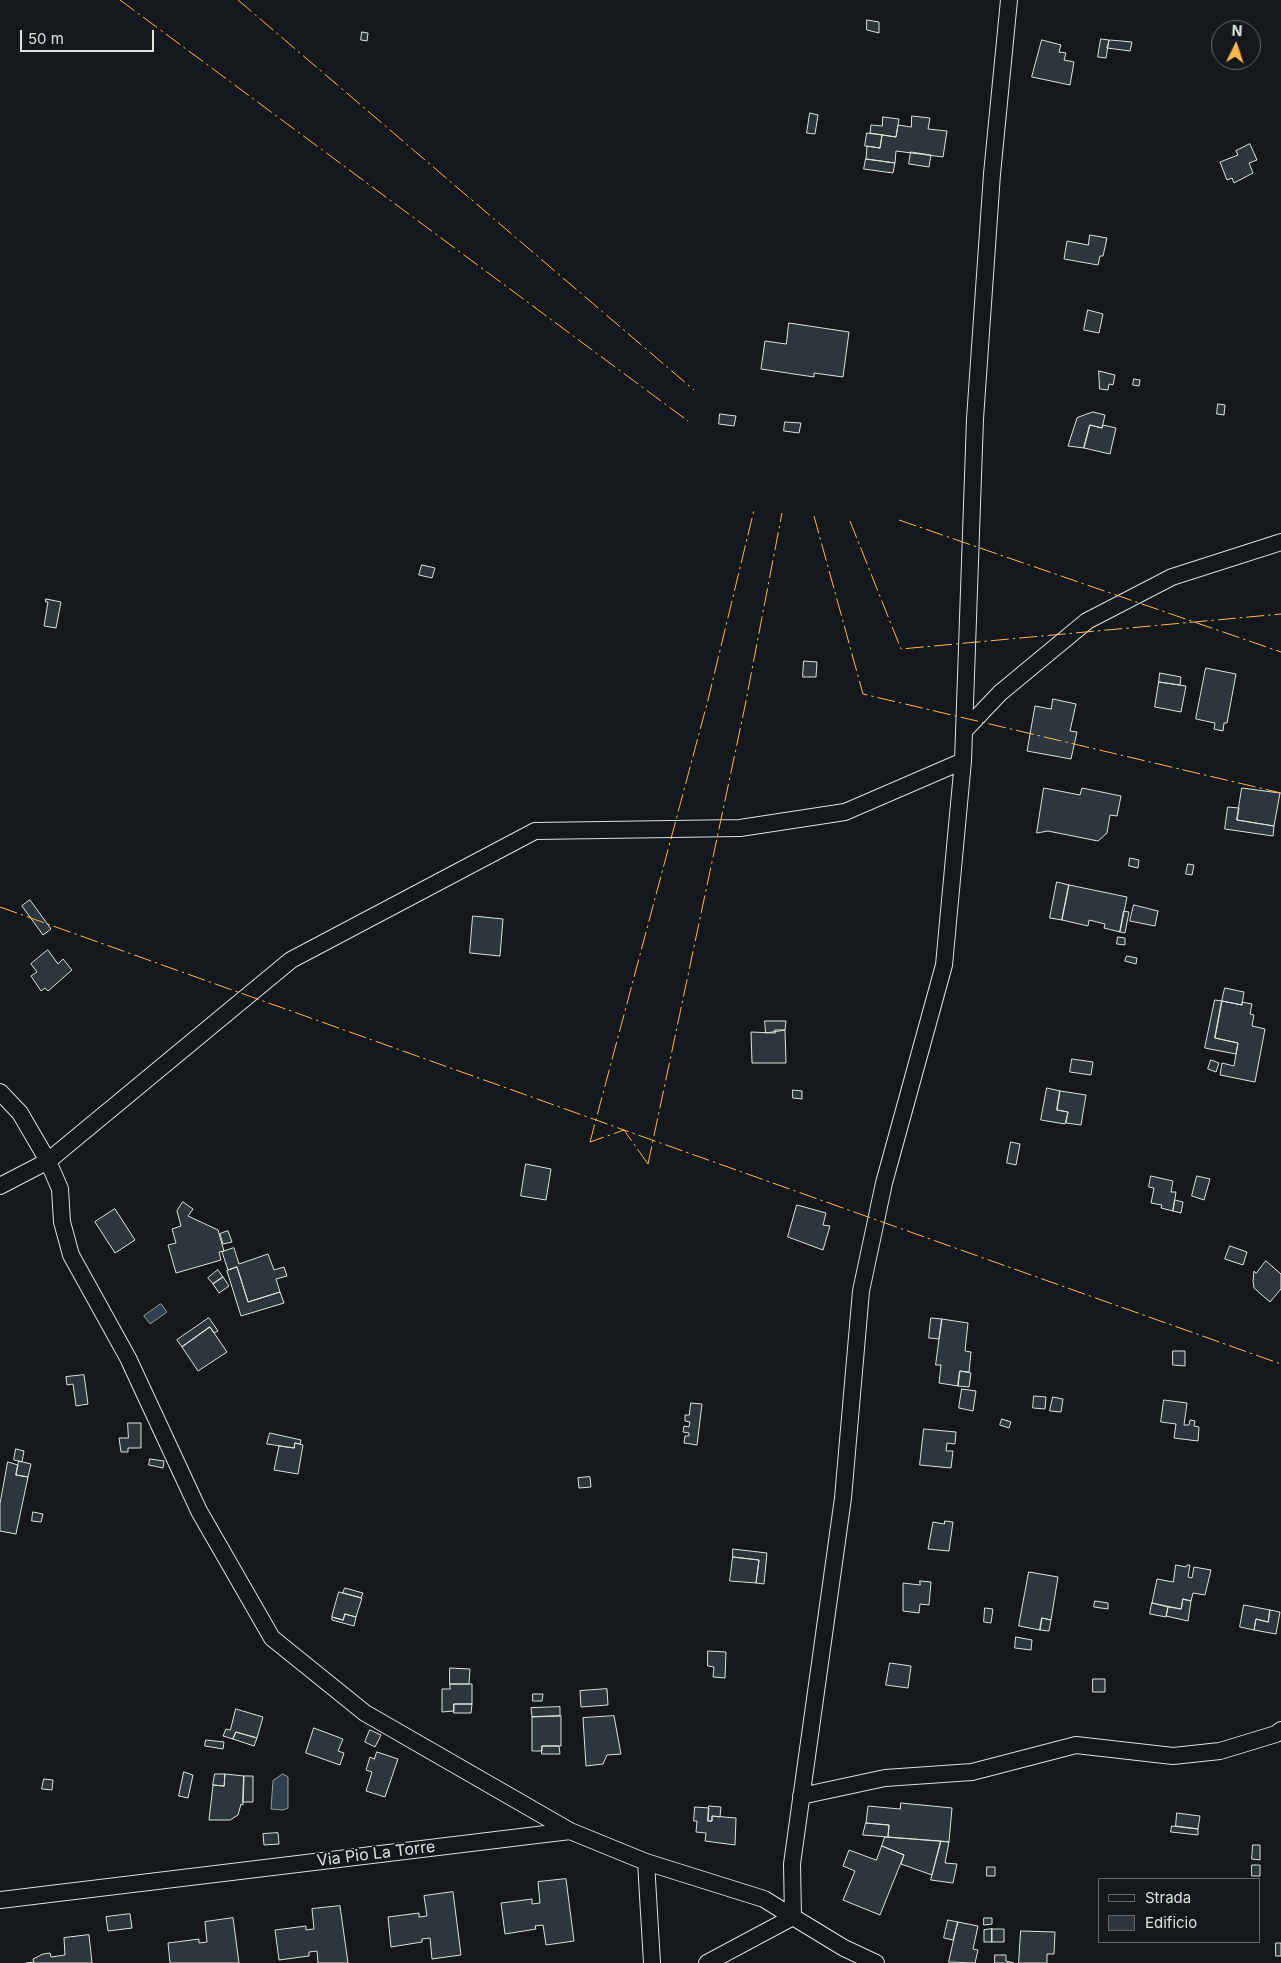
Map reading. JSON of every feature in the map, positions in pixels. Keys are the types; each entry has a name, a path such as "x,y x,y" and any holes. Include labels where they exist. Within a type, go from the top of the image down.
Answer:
{"street":[{"path":"707,1963 740,1955 793,1917 792,1864 843,1498 861,1291 884,1184 944,965 963,761 976,419 992,174 1009,0"},
{"path":"964,731 1000,693 1087,621 1172,577 1281,542"},
{"path":"0,1186 48,1161 291,960 535,831 740,828 845,812 963,761"},
{"path":"0,1092 20,1113 48,1161 60,1189 62,1222 71,1254 128,1358 199,1511 272,1638 365,1713 570,1830"},
{"path":"801,1796 885,1778 972,1772 1076,1745 1174,1756 1220,1751 1281,1730"},
{"name":"Via Pio La Torre","path":"0,1900 570,1830 646,1862 764,1899 847,1955 876,1963"},
{"path":"646,1862 652,1963"}],"water":[{"path":"161,1304 167,1312 150,1324 144,1316"},
{"path":"283,1774 288,1777 288,1808 283,1810 271,1809 273,1781"}],"building":[{"path":"867,20 879,22 879,33 867,30"},
{"path":"362,32 368,33 367,41 361,40"},
{"path":"1101,39 1109,40 1106,58 1098,57"},
{"path":"1042,40 1061,45 1059,52 1066,53 1064,60 1074,62 1070,85 1032,77"},
{"path":"1110,40 1132,42 1130,51 1107,48"},
{"path":"810,113 818,115 815,134 807,133"},
{"path":"912,116 930,118 928,129 947,131 943,157 896,151 895,163 866,159 867,146 880,148 882,135 896,137 898,125 911,127"},
{"path":"883,117 899,119 896,137 870,133 871,125 882,126"},
{"path":"867,133 882,135 880,148 865,146"},
{"path":"1250,144 1257,160 1249,163 1253,173 1234,183 1232,178 1227,180 1220,162 1238,155 1236,151"},
{"path":"911,152 931,155 929,167 909,164"},
{"path":"866,159 895,163 893,173 864,169"},
{"path":"1090,235 1107,238 1103,256 1100,256 1098,265 1064,259 1067,241 1088,245"},
{"path":"1088,310 1103,314 1099,333 1084,330"},
{"path":"789,323 849,332 843,377 814,373 814,377 761,369 765,341 786,344"},
{"path":"1099,371 1115,375 1113,385 1109,384 1108,390 1100,389"},
{"path":"1134,379 1140,380 1139,386 1133,385"},
{"path":"1218,404 1225,405 1224,415 1217,414"},
{"path":"1093,412 1105,415 1102,428 1090,425 1084,448 1068,446 1077,418"},
{"path":"720,414 736,416 734,426 719,424"},
{"path":"785,422 801,423 799,433 784,431"},
{"path":"1090,425 1102,428 1103,425 1116,428 1110,454 1084,448"},
{"path":"422,565 435,568 432,578 419,575"},
{"path":"46,599 61,602 56,628 44,626 48,602 46,602"},
{"path":"804,661 817,662 816,677 803,677"},
{"path":"1206,668 1236,674 1227,723 1224,723 1223,731 1214,729 1215,723 1196,719"},
{"path":"1160,673 1181,677 1180,685 1159,682"},
{"path":"1159,682 1186,686 1181,712 1155,707"},
{"path":"1053,699 1076,704 1070,731 1077,732 1071,759 1027,751 1035,706 1051,709"},
{"path":"1044,788 1080,795 1082,788 1121,796 1117,816 1110,815 1107,833 1098,841 1048,831 1037,833"},
{"path":"1242,788 1280,793 1274,826 1237,820"},
{"path":"1228,807 1239,808 1237,820 1274,826 1273,836 1225,829"},
{"path":"1130,858 1139,860 1138,868 1129,866"},
{"path":"1188,864 1194,865 1192,875 1186,874"},
{"path":"1057,882 1069,885 1062,920 1050,918"},
{"path":"1069,885 1127,897 1120,932 1104,928 1105,924 1089,920 1088,926 1062,920"},
{"path":"30,900 51,929 43,935 22,906"},
{"path":"1134,905 1158,911 1155,926 1130,921"},
{"path":"1124,911 1129,912 1125,933 1120,932"},
{"path":"473,916 503,919 500,956 470,953"},
{"path":"1118,937 1125,938 1125,945 1117,944"},
{"path":"48,950 58,964 63,959 72,970 48,991 45,988 41,991 31,976 37,972 31,964"},
{"path":"1127,956 1137,958 1136,964 1125,961"},
{"path":"1225,988 1244,992 1242,1005 1222,1001"},
{"path":"1215,1000 1222,1001 1215,1038 1238,1043 1236,1054 1205,1048"},
{"path":"1222,1001 1242,1005 1242,1002 1252,1004 1250,1014 1254,1015 1252,1026 1265,1029 1255,1082 1220,1075 1222,1063 1234,1066 1238,1043 1215,1038"},
{"path":"765,1021 786,1021 785,1030 766,1033"},
{"path":"775,1030 785,1030 786,1063 752,1063 751,1032 775,1033"},
{"path":"1072,1059 1093,1062 1091,1075 1070,1072"},
{"path":"1211,1060 1219,1063 1216,1072 1208,1069"},
{"path":"1047,1088 1060,1091 1057,1110 1068,1112 1065,1124 1041,1120"},
{"path":"793,1090 802,1091 802,1099 793,1098"},
{"path":"1060,1091 1086,1095 1081,1125 1066,1123 1068,1112 1057,1110"},
{"path":"1011,1142 1020,1144 1016,1165 1007,1163"},
{"path":"526,1164 551,1169 546,1200 521,1196"},
{"path":"1151,1176 1173,1181 1171,1192 1176,1192 1173,1211 1161,1208 1162,1205 1151,1203 1154,1188 1149,1187"},
{"path":"1197,1176 1210,1179 1204,1200 1192,1196"},
{"path":"1175,1200 1183,1202 1181,1213 1173,1211"},
{"path":"183,1202 193,1209 188,1216 218,1230 224,1251 219,1252 221,1260 176,1273 168,1245 176,1243 172,1229 181,1226 177,1211"},
{"path":"797,1205 826,1213 823,1225 830,1226 823,1250 788,1237"},
{"path":"115,1209 135,1240 115,1253 95,1222"},
{"path":"228,1231 232,1242 223,1244 220,1234"},
{"path":"1230,1246 1247,1252 1243,1265 1225,1259"},
{"path":"234,1248 239,1264 268,1254 274,1270 284,1267 287,1276 276,1279 280,1292 248,1302 237,1267 228,1270 222,1252"},
{"path":"1266,1261 1281,1274 1281,1289 1270,1302 1254,1288 1253,1281 1254,1271 1256,1273"},
{"path":"237,1267 248,1302 280,1292 284,1303 241,1316 227,1271"},
{"path":"218,1270 223,1277 213,1284 208,1278"},
{"path":"223,1277 229,1286 219,1293 213,1284"},
{"path":"209,1318 218,1331 214,1333 210,1327 182,1347 177,1340"},
{"path":"931,1318 942,1319 939,1339 929,1338"},
{"path":"942,1319 968,1323 965,1351 971,1352 969,1372 960,1371 958,1386 939,1383 941,1365 936,1365"},
{"path":"210,1327 227,1352 198,1371 182,1347"},
{"path":"1173,1351 1185,1351 1185,1366 1173,1365"},
{"path":"960,1371 971,1373 969,1387 958,1386"},
{"path":"84,1375 88,1404 76,1406 73,1384 67,1385 66,1377"},
{"path":"962,1389 976,1391 973,1411 959,1408"},
{"path":"1034,1396 1046,1397 1045,1409 1033,1408"},
{"path":"1053,1397 1063,1399 1061,1412 1050,1411"},
{"path":"1164,1400 1187,1403 1184,1425 1189,1425 1190,1420 1195,1421 1194,1426 1199,1427 1198,1441 1174,1438 1176,1424 1161,1422"},
{"path":"691,1403 702,1404 697,1445 684,1443 685,1436 689,1436 689,1433 683,1432 684,1426 689,1427 690,1422 685,1421 685,1415 689,1415"},
{"path":"1002,1419 1011,1422 1009,1428 1000,1425"},
{"path":"128,1423 141,1423 141,1448 128,1448 128,1452 121,1452 119,1438 128,1438"},
{"path":"924,1429 956,1432 955,1444 947,1443 946,1451 953,1451 951,1468 920,1465"},
{"path":"270,1433 301,1440 300,1444 295,1443 294,1448 267,1444"},
{"path":"295,1443 303,1445 298,1474 274,1470 279,1446 294,1448"},
{"path":"16,1449 24,1451 22,1462 14,1460"},
{"path":"150,1459 164,1461 163,1468 149,1465"},
{"path":"19,1461 31,1464 28,1477 16,1475"},
{"path":"8,1462 18,1465 16,1475 28,1477 16,1534 0,1531 0,1504"},
{"path":"590,1477 591,1487 579,1488 578,1478"},
{"path":"33,1512 43,1514 41,1522 32,1521"},
{"path":"945,1521 953,1522 949,1551 928,1549 933,1522 944,1524"},
{"path":"733,1549 767,1553 764,1584 756,1583 759,1560 733,1557"},
{"path":"733,1557 759,1560 756,1583 730,1581"},
{"path":"1176,1565 1186,1567 1190,1565 1188,1577 1192,1578 1194,1567 1211,1570 1205,1595 1193,1593 1191,1601 1183,1599 1181,1609 1152,1603 1157,1579 1173,1582"},
{"path":"1029,1572 1058,1577 1051,1620 1042,1618 1040,1630 1019,1626"},
{"path":"920,1581 931,1582 929,1605 920,1604 919,1613 903,1611 903,1583 920,1585"},
{"path":"345,1588 363,1593 361,1598 343,1593"},
{"path":"339,1592 362,1598 356,1617 345,1614 343,1620 332,1617"},
{"path":"1183,1599 1191,1601 1188,1621 1166,1616 1168,1607 1181,1609"},
{"path":"1095,1601 1108,1603 1108,1609 1094,1607"},
{"path":"1152,1603 1168,1607 1166,1617 1150,1614"},
{"path":"1244,1605 1270,1610 1268,1622 1256,1619 1254,1630 1240,1627"},
{"path":"985,1608 993,1609 991,1623 984,1622"},
{"path":"1270,1610 1280,1612 1276,1634 1254,1630 1256,1619 1268,1622"},
{"path":"345,1614 356,1617 354,1626 332,1620 332,1617 343,1620"},
{"path":"1042,1618 1051,1620 1049,1631 1040,1630"},
{"path":"1016,1637 1032,1640 1031,1650 1015,1648"},
{"path":"708,1651 726,1652 725,1678 713,1677 714,1667 708,1666"},
{"path":"890,1663 911,1666 908,1688 886,1685"},
{"path":"450,1668 470,1669 469,1684 450,1684"},
{"path":"1093,1679 1105,1679 1105,1692 1093,1692"},
{"path":"450,1684 472,1684 472,1704 454,1704 454,1711 442,1712 442,1689 450,1689"},
{"path":"607,1689 608,1705 581,1707 580,1691"},
{"path":"533,1694 543,1694 542,1701 533,1701"},
{"path":"454,1704 472,1704 471,1713 454,1713"},
{"path":"560,1707 560,1716 532,1717 531,1708"},
{"path":"236,1709 263,1717 257,1738 236,1732 233,1739 223,1736 226,1729 230,1730"},
{"path":"561,1716 561,1746 542,1746 542,1751 532,1751 532,1717"},
{"path":"614,1716 621,1754 607,1755 603,1764 586,1766 583,1718"},
{"path":"314,1728 343,1739 338,1751 344,1753 340,1765 306,1753"},
{"path":"370,1730 381,1735 375,1747 365,1742"},
{"path":"236,1732 257,1738 254,1746 233,1739"},
{"path":"206,1740 224,1742 223,1749 205,1746"},
{"path":"542,1746 559,1746 560,1754 542,1754"},
{"path":"377,1752 398,1759 385,1797 366,1791 372,1772 366,1770 370,1757 374,1759"},
{"path":"184,1772 193,1775 188,1798 179,1796"},
{"path":"215,1774 225,1774 224,1786 213,1785"},
{"path":"225,1774 244,1776 243,1805 241,1804 238,1815 230,1820 209,1820 213,1785 224,1786"},
{"path":"244,1776 253,1776 253,1802 243,1802"},
{"path":"44,1779 53,1780 52,1790 42,1789"},
{"path":"901,1803 952,1808 949,1842 888,1837 889,1825 866,1823 868,1806 900,1809"},
{"path":"709,1806 721,1807 720,1817 712,1816 712,1821 708,1821"},
{"path":"695,1807 709,1808 708,1821 712,1821 712,1816 736,1818 735,1845 705,1841 706,1833 696,1832 697,1821 694,1821"},
{"path":"1177,1813 1200,1816 1198,1829 1176,1826"},
{"path":"866,1823 889,1825 888,1837 863,1835"},
{"path":"1172,1826 1198,1829 1198,1835 1171,1832"},
{"path":"278,1833 279,1844 264,1845 263,1834"},
{"path":"885,1837 941,1841 932,1875 901,1864 904,1855 882,1846"},
{"path":"941,1841 949,1842 945,1863 957,1864 953,1883 931,1880"},
{"path":"1253,1845 1260,1845 1260,1860 1252,1859"},
{"path":"882,1846 904,1855 880,1915 843,1900 855,1871 843,1866 849,1850 876,1860"},
{"path":"1252,1865 1260,1865 1260,1876 1252,1876"},
{"path":"987,1867 995,1867 995,1876 987,1876"},
{"path":"566,1879 574,1941 546,1945 543,1925 535,1926 536,1929 505,1934 501,1903 532,1899 532,1904 540,1903 538,1882"},
{"path":"453,1892 461,1955 432,1959 430,1938 422,1939 422,1942 391,1947 388,1917 419,1913 419,1917 427,1916 424,1896"},
{"path":"340,1906 348,1963 318,1963 317,1951 309,1952 309,1956 279,1960 275,1930 306,1926 306,1930 314,1929 312,1909"},
{"path":"130,1914 132,1928 108,1931 106,1917"},
{"path":"233,1918 239,1963 170,1963 168,1943 199,1939 199,1943 207,1942 205,1922"},
{"path":"984,1918 992,1918 992,1924 984,1925"},
{"path":"948,1920 958,1922 953,1940 944,1938"},
{"path":"958,1922 978,1926 973,1949 978,1950 975,1963 949,1962"},
{"path":"992,1929 992,1942 984,1942 984,1930"},
{"path":"992,1929 1004,1929 1004,1942 992,1942"},
{"path":"1021,1931 1055,1932 1054,1954 1047,1954 1047,1963 1019,1963"},
{"path":"89,1935 92,1963 26,1963 34,1962 33,1959 43,1954 50,1953 51,1957 65,1955 64,1938"},
{"path":"1276,1943 1281,1943 1281,1956 1276,1956"},
{"path":"995,1955 1006,1955 1006,1961 1014,1963 995,1963"}],"power":[{"path":"120,0 688,421"},
{"path":"238,0 694,390"},
{"path":"590,1142 708,700 754,510"},
{"path":"648,1164 745,706 782,513"},
{"path":"814,516 863,694 1281,793"},
{"path":"899,520 1281,652"},
{"path":"850,521 901,649 1281,614"},
{"path":"0,907 624,1130 590,1142"},
{"path":"648,1164 624,1130 1281,1364"}]}
